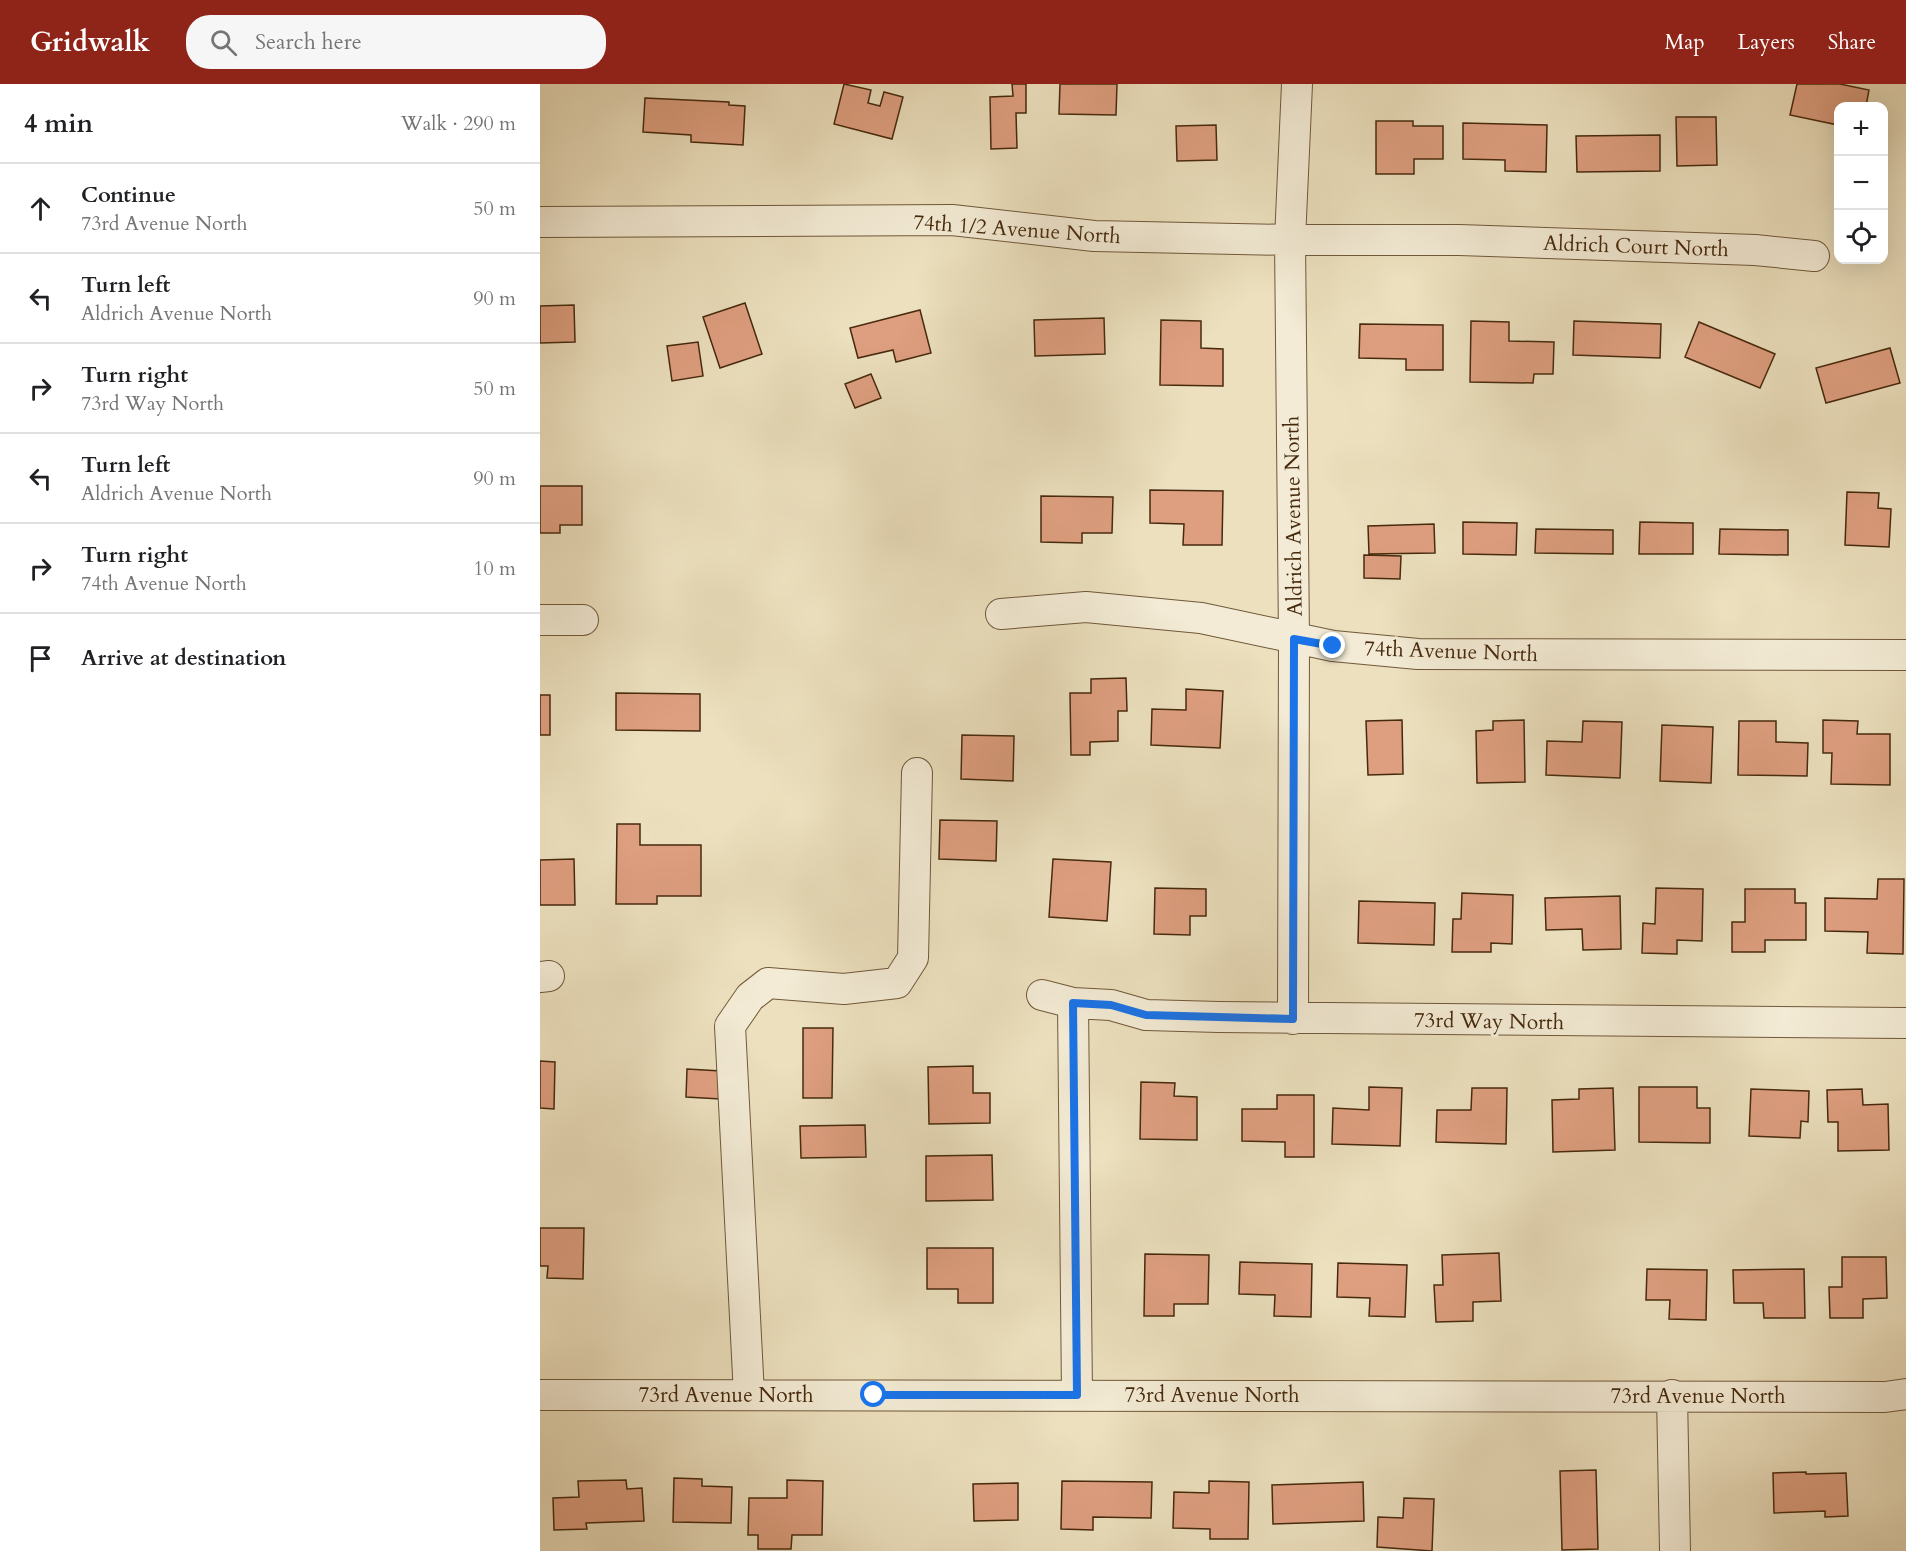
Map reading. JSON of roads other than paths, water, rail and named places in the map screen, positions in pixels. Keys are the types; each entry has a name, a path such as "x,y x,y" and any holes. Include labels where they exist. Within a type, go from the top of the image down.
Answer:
{"street":[{"name":"Aldrich Avenue North","path":"1293,1019 1294,639 1290,240 1297,84"},
{"name":"74th 1/2 Avenue North","path":"540,222 952,220 1094,236 1290,240 1459,240"},
{"name":"Aldrich Court North","path":"1459,240 1755,250 1814,256"},
{"name":"74th Avenue North","path":"1001,614 1086,607 1201,618 1333,646 1418,654 1906,655"},
{"path":"540,620 583,620"},
{"path":"749,1395 730,1026 750,997 768,983 844,989 897,983 913,958 917,773"},
{"name":"73rd Way North","path":"1042,995 1073,1003 1111,1005 1146,1015 1293,1019 1906,1023"},
{"path":"1073,1003 1077,1395"},
{"name":"73rd Avenue North","path":"540,1395 1899,1397"},
{"path":"1672,1395 1675,1551"}]}
